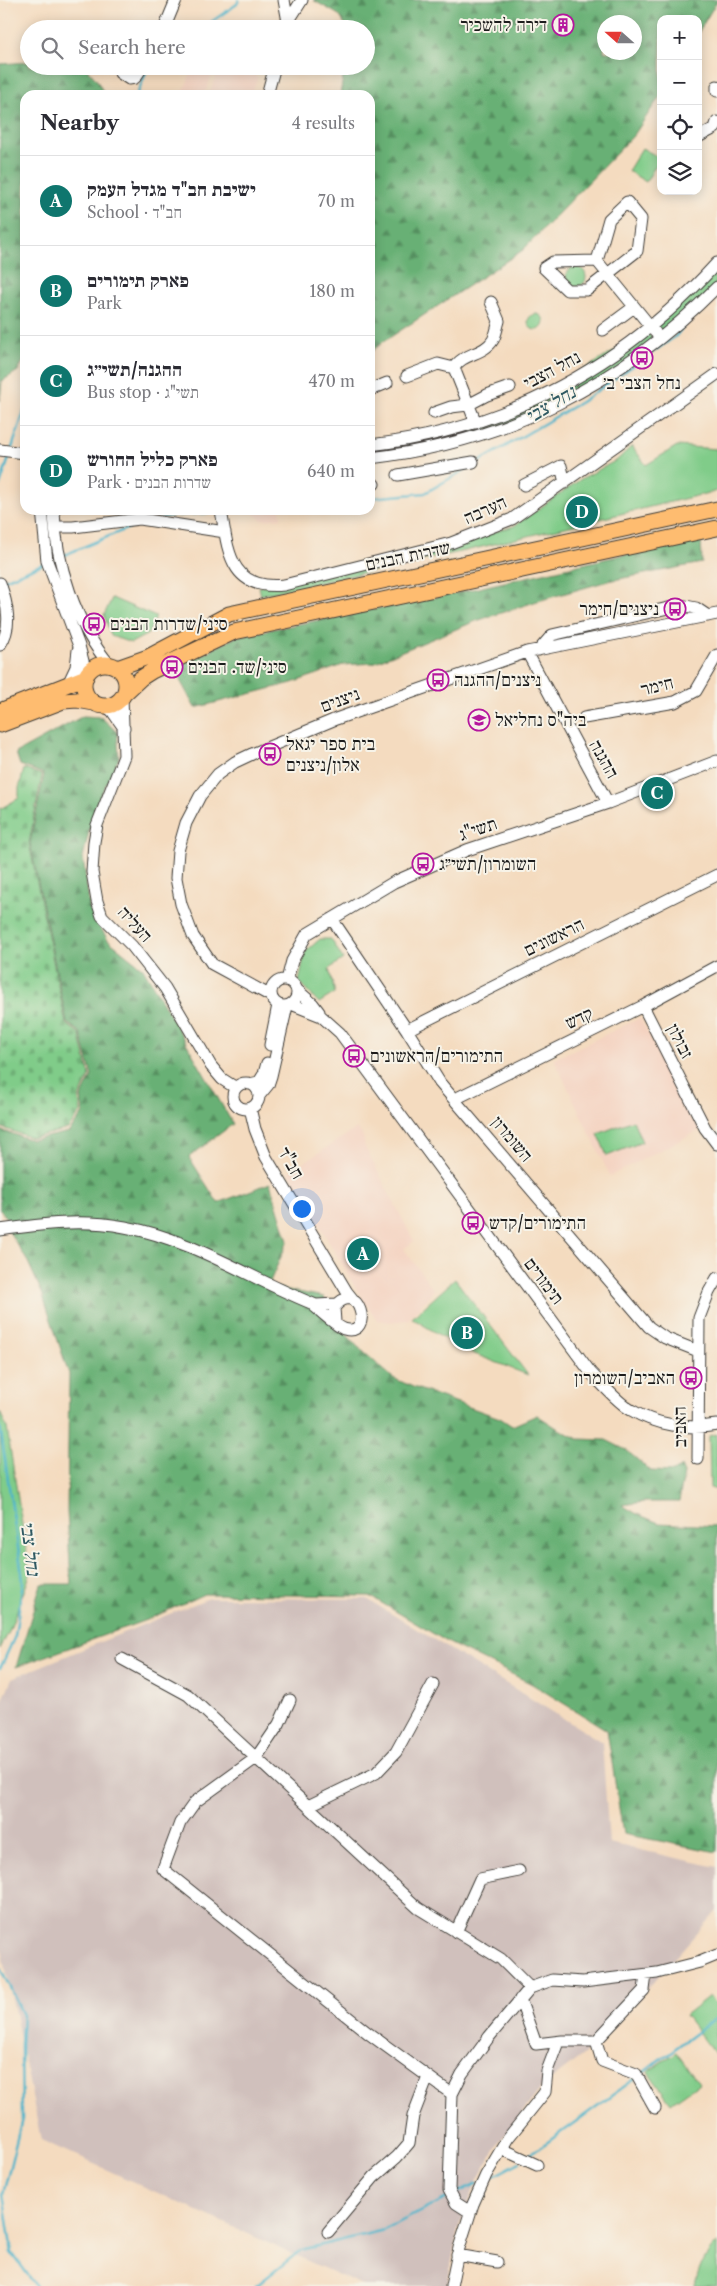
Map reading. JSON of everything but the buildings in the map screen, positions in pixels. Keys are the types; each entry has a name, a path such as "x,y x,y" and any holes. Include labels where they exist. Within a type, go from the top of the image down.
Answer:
{"main road":[{"name":"שדרות הבנים","path":"114,666 132,664 148,657 228,614 717,509"},
{"path":"0,725 63,701 77,700 99,704 115,704 141,678 152,671 234,632 717,528"},
{"path":"0,711 87,677 96,666 114,666 126,680 123,695"},
{"path":"87,677 86,691 99,704"}],"street":[{"path":"168,20 176,0"},
{"path":"286,20 284,0 292,3 302,0"},
{"path":"290,20 302,0"},
{"path":"123,75 129,79 135,78 137,75"},
{"path":"268,90 273,75"},
{"path":"717,86 717,91"},
{"path":"702,135 716,126"},
{"path":"597,261 609,219 627,202 641,219 637,251 609,273 587,290 568,290 544,268 553,262 597,261 609,273 660,339"},
{"name":"נחל הצבי","path":"375,444 476,423 534,401 568,383 608,359 650,326 691,290 717,263"},
{"name":"נחל הצבי","path":"375,457 476,437 574,397 635,359 717,287"},
{"path":"476,423 454,368 458,360 477,352 492,341 499,320 491,302"},
{"path":"602,330 634,307"},
{"path":"407,376 438,364 454,368"},
{"name":"הערבה","path":"223,515 230,554 240,574 259,585 284,585 451,543 512,520 717,374"},
{"path":"375,388 387,383"},
{"path":"434,412 468,405 487,395 510,388"},
{"path":"425,448 431,468"},
{"path":"0,450 20,452"},
{"path":"398,475 473,462"},
{"path":"524,485 560,466 566,483"},
{"path":"42,515 47,561 77,640 87,677"},
{"path":"55,516 73,527 140,518 225,532"},
{"path":"55,516 59,558 78,610 93,640 114,666"},
{"path":"0,583 6,603 8,623 6,633 0,645"},
{"name":"ניצנים","path":"271,996 212,964 193,936 181,904 176,878 178,851 186,823 200,796 218,774 235,762 252,754 336,719 526,652 712,615"},
{"path":"68,684 76,667 77,640"},
{"name":"ההגנה","path":"526,652 608,803"},
{"name":"חימר","path":"584,718 675,702 696,691 717,655"},
{"name":"העליה","path":"123,695 125,747 122,765 97,825 94,842 92,872 97,901 102,916 132,946 165,988 211,1066 222,1079 236,1088"},
{"path":"99,704 112,712 125,729"},
{"name":"תשי\"ג","path":"287,980 292,961 307,934 394,882 467,850 608,803 717,762"},
{"name":"הראשונים","path":"407,1030 717,875"},
{"name":"השומרון","path":"332,919 407,1030 440,1083 650,1327 665,1338 698,1351"},
{"name":"קדש","path":"455,1099 643,1006 717,966"},
{"name":"ניצנים","path":"242,980 274,983"},
{"path":"249,1084 255,1087 258,1096 257,1102 250,1108 245,1109 237,1105 233,1097 236,1088 242,1084 258,1082 264,1074 286,1005 295,1000 297,990 295,985 287,980 279,980 274,983 271,989 271,996 286,1005"},
{"name":"תימורים","path":"297,990 313,1004 321,1016 340,1032 591,1373 630,1410 667,1424 698,1428 717,1425"},
{"path":"258,1096 268,1085 272,1076 286,1005"},
{"name":"תימורים","path":"286,1005 321,1016"},
{"name":"זבולון","path":"643,1006 705,1128 717,1144"},
{"name":"חב\"ד","path":"250,1108 255,1129 266,1157 356,1302"},
{"path":"0,1230 61,1222 110,1224 140,1230 189,1246 309,1302 322,1306 346,1300 356,1302 362,1310 360,1324 347,1329 309,1302"},
{"name":"האביב","path":"698,1460 699,1318 709,1292 717,1278"},
{"path":"335,1322 333,1313 342,1296 342,1282"},
{"path":"122,1659 188,1695 418,1908 501,1959 530,1988"},
{"path":"308,1806 376,1773 396,1752 433,1684"},
{"path":"290,1700 279,1724 256,1758 195,1802 180,1823 163,1869 368,2033 452,2094"},
{"path":"456,1932 480,1879 519,1871"},
{"path":"470,2212 456,2203 449,2190 452,2094 462,2074 530,1988 552,1980 583,1982 646,1975 700,1962 717,1955"},
{"path":"520,1999 536,2044 596,2041 644,1990 646,1975"},
{"path":"596,2041 602,2061 636,2074 655,2108"},
{"path":"451,2286 457,2256 470,2212 486,2175 502,2149 545,2092 547,2071 558,2042"},
{"path":"328,2232 374,2177 397,2157 409,2143 413,2116 428,2077"},
{"path":"502,2149 537,2165"},
{"path":"457,2256 497,2262"}],"shaded area":[{"path":"190,75 212,75 206,90 184,90"},
{"path":"216,75 253,75 258,77 253,90 211,90"},
{"path":"255,515 281,515 281,518 262,520"},
{"path":"640,1018 700,1130 610,1176 554,1059"},
{"path":"357,1128 363,1136 365,1147 414,1241 404,1249 434,1290 408,1320 390,1322 377,1320 355,1287 289,1172"},
{"path":"209,1598 367,1599 602,1742 609,1843 717,1867 717,1910 602,2040 542,2087 500,2141 478,2179 458,2229 447,2286 363,2286 41,2140 0,1940 0,1707 12,1678"}],"green space":[{"path":"313,0 717,0 702,26 702,15 657,15 657,101 634,135 523,250 375,349 375,90 341,90 343,75 375,75 375,20 342,20 339,15"},
{"path":"20,63 20,75 92,75 102,90 20,90 20,367 18,371 2,381 0,401 0,64"},
{"path":"642,148 657,156 657,163 646,182 628,171"},
{"path":"717,265 717,286 663,336 655,326"},
{"path":"576,267 583,270 586,277 583,284 576,287 569,284 566,277 569,270"},
{"path":"536,314 544,322 536,330 528,322"},
{"path":"648,331 655,343 593,385 492,431 375,456 375,445 513,412"},
{"path":"632,446 646,465 677,446 717,449 717,491 465,551 261,595 259,587 463,541 514,526 581,479 617,460"},
{"path":"701,537 702,563 608,581 538,601 476,621 373,663 343,665 292,683 195,708 174,669 238,636 452,594"},
{"path":"112,598 156,617 148,634 131,643 111,636 104,615"},
{"path":"83,716 101,717 117,732 119,758 95,806 83,857 90,910 108,940 143,968 233,1124 189,1157 218,1203 270,1183 288,1241 268,1286 324,1297 330,1316 357,1346 393,1378 413,1387 500,1418 512,1426 537,1415 578,1439 606,1440 626,1450 651,1471 673,1472 681,1466 684,1473 679,1502 644,1502 622,1505 637,1514 659,1523 717,1526 717,1852 623,1834 607,1730 532,1684 449,1643 370,1596 204,1594 149,1619 16,1667 41,1584 71,1584 67,1511 69,1374 42,1293 28,1262 8,1230 8,1219 0,1210 0,1130 32,1140 69,1132 83,1113 81,1097 92,1076 80,1032 67,1023 30,843 44,774 20,765 16,753"},
{"path":"24,769 42,775 29,843 66,1024 79,1033 90,1076 79,1097 81,1112 68,1129 32,1138 0,1127 0,809 19,798 19,788"},
{"path":"320,939 331,939 343,959 329,969 335,993 319,1003 299,982 305,952"},
{"path":"633,1120 642,1142 607,1156 598,1134"},
{"path":"455,1279 528,1375 462,1349 412,1318"},
{"path":"0,1412 7,1428 30,1575 9,1632 0,1649"},
{"path":"717,1434 717,1490 710,1488 709,1436"},
{"path":"709,1996 717,2006 716,2055 685,2015"},
{"path":"676,2052 699,2083 671,2103 648,2072"},
{"path":"717,2243 717,2286 695,2286 703,2263"}],"waterway":[{"path":"214,20 237,4 239,0"},
{"path":"139,90 145,75"},
{"name":"נחל צבי","path":"477,463 581,402 676,336 684,325"},
{"path":"12,448 20,424"},
{"path":"0,485 10,455"},
{"name":"נחל צבי","path":"375,498 425,493 468,468"},
{"name":"נחל צבי","path":"159,517 183,515"},
{"name":"נחל צבי","path":"62,556 138,524"},
{"name":"נחל צבי","path":"2,581 45,563"},
{"name":"נחל צבי","path":"0,1426 23,1581 15,1636 0,1669"},
{"name":"נחל צבי","path":"0,1967 23,2015 21,2044 22,2119 3,2194 12,2253 36,2286"},
{"path":"640,2075 717,2017"},
{"path":"527,2157 636,2078"},
{"path":"490,2178 520,2162"},
{"path":"456,2193 478,2183"},
{"path":"256,2286 301,2250 384,2230 449,2197"}],"place":[{"name":"דירה להשכיר","path":"563,25"},
{"name":"נחל הצבי ב׳","path":"642,358"},
{"name":"פארק כליל החורש","path":"582,512"},
{"name":"ניצנים/חימר","path":"675,609"},
{"name":"סיני/שדרות הבנים","path":"94,624"},
{"name":"סיני/שד. הבנים","path":"172,667"},
{"name":"ניצנים/ההגנה","path":"438,680"},
{"name":"ביה\"ס נחליאל","path":"479,720"},
{"name":"בית ספר יגאל אלון/ניצנים","path":"270,754"},
{"name":"ההגנה/תשי״ג","path":"657,793"},
{"name":"השומרון/תשי״ג","path":"423,864"},
{"name":"התימורים/הראשונים","path":"354,1056"},
{"name":"התימורים/קדש","path":"473,1223"},
{"name":"ישיבת חב\"ד מגדל העמק","path":"363,1254"},
{"name":"פארק תימורים","path":"467,1333"},
{"name":"האביב/השומרון","path":"691,1378"}]}
